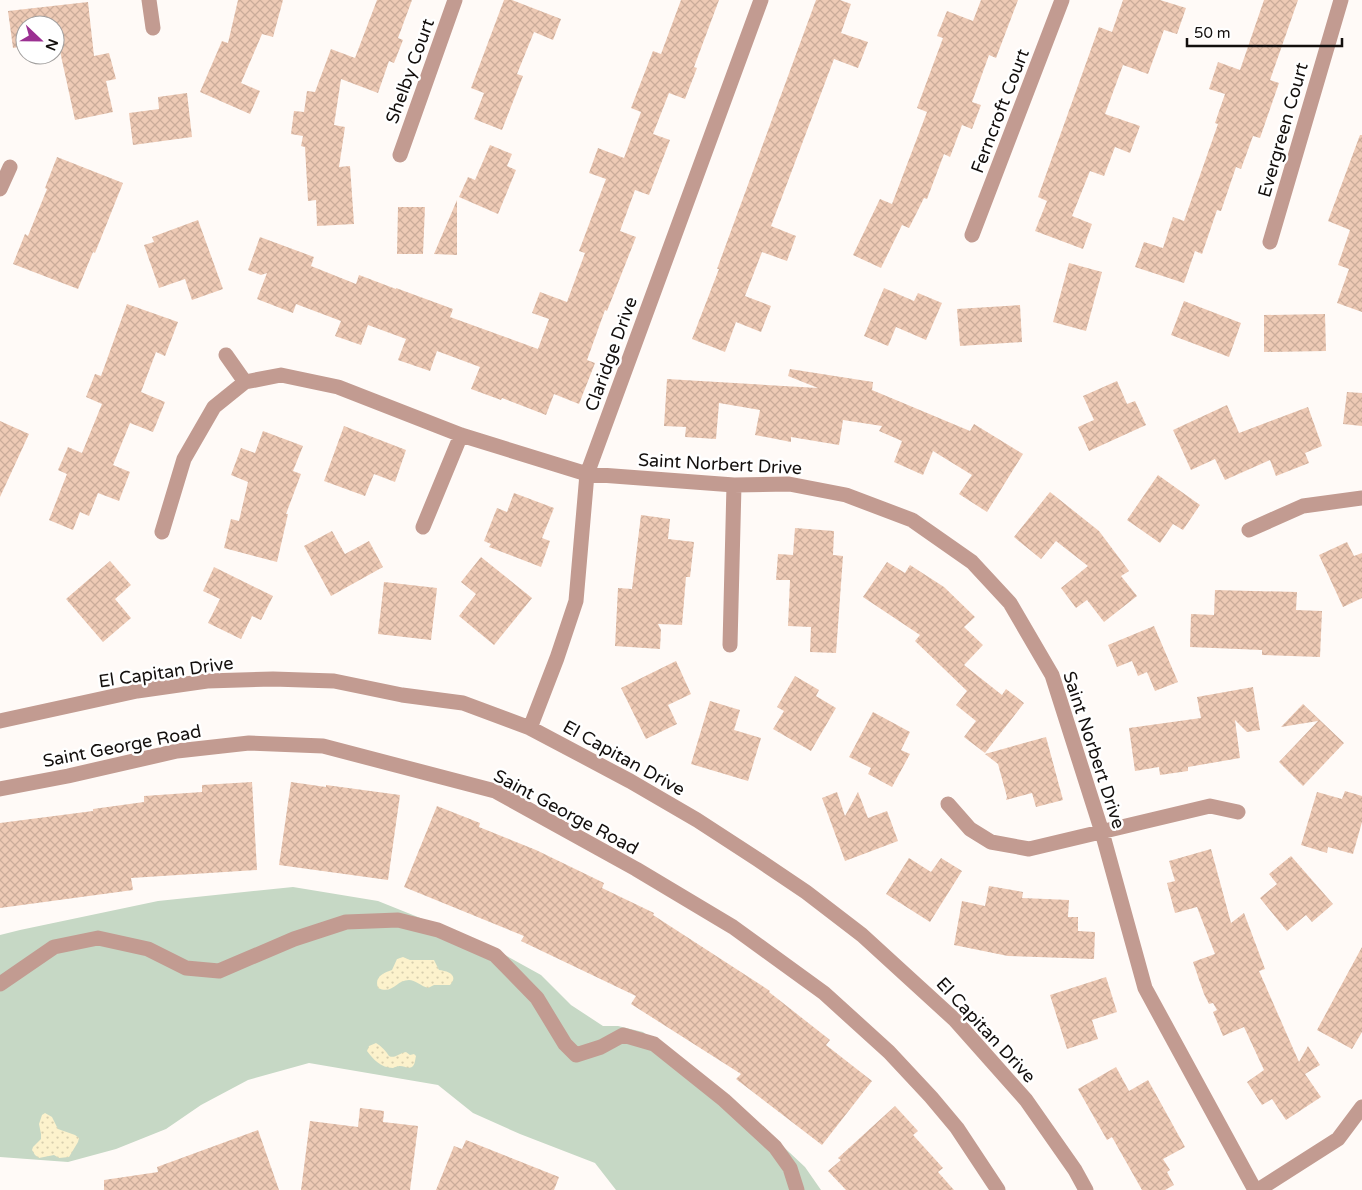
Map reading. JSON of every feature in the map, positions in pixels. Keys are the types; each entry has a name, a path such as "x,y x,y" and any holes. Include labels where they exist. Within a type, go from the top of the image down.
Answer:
{"street":[{"path":"149,0 153,28"},
{"name":"Shelby Court","path":"400,155 455,0"},
{"name":"Claridge Drive","path":"530,728 557,658 576,601 587,474 761,0"},
{"name":"Ferncroft Court","path":"972,234 1062,0"},
{"name":"Evergreen Court","path":"1270,242 1341,0"},
{"path":"0,189 10,167"},
{"path":"226,355 244,382"},
{"name":"Saint Norbert Drive","path":"162,532 184,459 214,407 244,382 281,375 338,387 461,435 587,474 734,485 789,484 846,495 912,520 972,562 1010,603 1052,675 1102,832 1146,988 1256,1190"},
{"path":"422,527 461,435"},
{"path":"730,645 734,485"},
{"path":"1249,530 1303,506 1362,498"},
{"name":"El Capitan Drive","path":"0,721 137,691 207,682 273,679 334,682 402,695 464,703 530,728 630,781 697,820 806,892 862,935 955,1020 1026,1100 1075,1170 1086,1190"},
{"name":"Saint George Road","path":"0,789 68,776 176,750 248,743 322,746 495,791 636,869 733,926 824,993 889,1052 957,1128 998,1190"},
{"path":"948,804 970,829 991,842 1028,850 1210,806 1238,812"},
{"path":"0,984 54,948 98,938 148,949 186,968 219,971 294,939 346,922 398,920 438,930 496,955 537,998 565,1044 576,1055 601,1047 623,1035 654,1044 724,1100 775,1147 790,1168 797,1190"},
{"path":"1256,1190 1338,1139 1362,1107"}],"green space":[{"path":"293,887 378,901 485,944 541,975 571,1005 603,1026 618,1026 643,1032 727,1094 805,1167 821,1190 616,1190 595,1163 520,1134 473,1113 438,1085 309,1063 248,1080 201,1105 166,1129 116,1149 68,1162 0,1157 0,935 158,901"}],"sand":[{"path":"403,957 410,960 434,960 439,970 446,971 453,976 452,982 450,985 434,985 428,988 409,980 401,982 391,989 383,990 378,988 378,978 392,970 397,959"},
{"path":"376,1043 391,1057 406,1052 410,1055 414,1054 416,1056 414,1065 411,1068 400,1066 389,1068 381,1065 367,1051 369,1046"},
{"path":"45,1113 52,1117 58,1129 79,1138 69,1157 59,1158 54,1155 39,1158 32,1150 41,1139 39,1124 42,1115"}],"building":[{"path":"238,0 283,0 273,37 262,34 241,83 260,91 250,114 200,92 222,41 228,43"},
{"path":"377,0 412,0 398,38 403,40 394,63 389,61 378,93 341,79 334,125 345,127 339,167 350,166 354,224 317,226 316,200 308,201 305,147 301,146 303,136 291,134 294,111 304,112 307,91 315,92 331,49 355,58"},
{"path":"504,0 512,0 561,19 553,40 534,32 517,74 523,76 502,130 474,119 484,93 471,88"},
{"path":"681,0 719,0 694,67 697,68 685,99 669,93 653,134 670,140 649,195 635,190 620,231 636,237 607,311 605,310 587,360 595,363 579,404 554,394 546,415 502,398 501,400 471,389 480,367 437,351 430,371 398,360 406,339 368,325 361,345 335,336 341,321 296,304 293,313 257,299 267,273 261,275 248,270 260,237 314,257 311,266 356,284 359,275 396,288 453,309 450,317 538,349 549,319 532,313 540,292 567,302 585,253 579,251 606,179 589,173 598,148 624,158 641,112 631,108 653,51 661,54"},
{"path":"816,0 840,0 851,4 841,33 868,42 858,68 834,59 771,226 796,236 787,261 762,252 745,296 771,306 761,332 736,322 725,352 692,339"},
{"path":"981,0 1018,0 996,58 989,55 972,102 981,105 972,129 962,125 950,157 944,154 927,199 924,198 909,228 902,225 881,268 853,255 880,199 892,204 927,112 917,108 943,38 937,36 947,11 973,21"},
{"path":"1123,0 1160,0 1186,8 1177,34 1164,30 1148,74 1123,65 1105,114 1140,126 1130,153 1115,147 1104,176 1090,171 1072,216 1092,224 1083,249 1035,231 1047,201 1038,197 1099,27 1112,32"},
{"path":"1264,0 1298,0 1270,80 1279,83 1260,138 1253,136 1241,169 1236,167 1221,211 1217,210 1202,254 1195,251 1184,283 1135,267 1144,242 1163,248 1173,217 1184,221 1218,124 1215,123 1225,94 1209,89 1218,62 1240,70"},
{"path":"88,2 94,56 109,53 116,79 106,81 113,112 75,120 63,65 65,65 65,15 15,15 15,48 13,48 8,11"},
{"path":"187,93 192,137 133,145 129,113 159,109 158,97"},
{"path":"1360,135 1362,135 1362,312 1337,303 1349,269 1338,265 1350,230 1328,221"},
{"path":"490,145 512,154 507,166 516,170 498,214 459,197 468,177 475,180"},
{"path":"57,157 123,183 95,253 93,252 78,289 13,264 25,234 28,236 47,189 45,188"},
{"path":"457,200 457,255 434,254"},
{"path":"398,207 425,207 423,254 397,254"},
{"path":"198,220 223,289 192,300 185,279 159,288 144,245 154,242 152,237"},
{"path":"1069,263 1102,272 1086,331 1053,322"},
{"path":"884,288 914,301 918,293 942,303 926,340 896,327 888,346 864,336"},
{"path":"1184,301 1241,323 1229,357 1171,335"},
{"path":"127,304 178,322 165,356 156,352 141,392 165,402 153,432 130,423 113,465 130,472 119,501 98,493 89,516 80,512 73,530 49,520 67,474 58,470 68,447 82,453 102,404 86,397 95,374 101,376"},
{"path":"1020,305 1022,342 960,346 957,309"},
{"path":"1325,314 1326,351 1264,352 1264,315"},
{"path":"790,369 873,382 872,390 970,431 974,424 1023,454 987,512 959,494 972,475 933,451 923,475 894,462 902,441 879,431 882,426 843,420 839,445 791,437 791,442 755,435 760,410 719,403 716,439 685,437 686,427 664,426 667,379 818,388 788,376"},
{"path":"1117,381 1127,404 1135,401 1146,425 1089,451 1078,427 1094,420 1083,396"},
{"path":"1347,392 1362,393 1362,426 1343,424"},
{"path":"1227,405 1239,433 1308,407 1322,446 1305,453 1309,463 1276,476 1270,460 1225,480 1215,459 1191,470 1173,430"},
{"path":"0,421 29,434 0,497"},
{"path":"344,426 406,450 395,482 374,474 365,496 324,481"},
{"path":"263,431 303,446 293,471 301,474 286,514 288,514 277,562 224,548 231,519 239,521 248,482 231,475 241,448 255,453"},
{"path":"1158,475 1200,505 1183,530 1173,524 1160,543 1127,520"},
{"path":"1050,492 1099,531 1129,571 1121,576 1137,596 1104,622 1087,600 1076,608 1061,588 1088,566 1056,541 1041,559 1014,537"},
{"path":"514,493 554,508 542,538 550,541 541,567 489,547 491,544 484,541 497,508 507,512"},
{"path":"641,515 670,519 668,539 694,542 690,577 686,577 682,625 658,624 661,630 660,649 615,646 618,588 632,589"},
{"path":"795,528 834,531 833,555 843,556 836,653 810,652 811,627 788,626 790,580 776,580 778,554 793,555"},
{"path":"332,531 345,554 369,541 383,567 331,596 304,546"},
{"path":"1347,542 1354,556 1362,553 1362,598 1343,607 1319,555"},
{"path":"481,557 532,598 494,645 459,616 476,594 461,582"},
{"path":"110,561 131,585 115,599 131,618 103,642 66,599"},
{"path":"887,562 905,573 910,565 944,587 975,617 964,627 983,645 964,665 1002,695 1006,689 1024,703 985,753 964,737 976,721 956,705 967,691 915,641 920,635 863,597"},
{"path":"214,567 273,596 261,620 252,616 241,639 208,623 220,599 203,591"},
{"path":"384,582 437,588 431,640 378,634"},
{"path":"1215,590 1297,592 1296,610 1322,611 1320,657 1262,655 1262,650 1190,647 1191,614 1214,615"},
{"path":"1154,626 1178,682 1155,691 1147,672 1138,676 1132,661 1117,667 1108,645"},
{"path":"676,661 691,694 668,705 677,724 646,739 621,688"},
{"path":"795,676 819,690 816,696 836,708 811,751 773,729 784,711 777,707"},
{"path":"1253,687 1260,730 1247,732 1235,720 1240,758 1188,767 1188,771 1160,775 1159,767 1135,771 1129,728 1201,718 1197,697"},
{"path":"710,701 740,710 734,730 761,738 748,781 691,764"},
{"path":"1303,704 1344,743 1303,786 1279,762 1318,721 1281,727"},
{"path":"873,712 910,732 901,750 910,754 892,787 868,774 871,768 849,757"},
{"path":"1046,737 1063,800 1036,807 1032,793 1006,800 1007,797 998,764 985,754"},
{"path":"252,782 257,870 131,878 133,890 0,908 0,823 93,811 93,809 144,802 144,796 202,792 202,785"},
{"path":"291,782 400,795 388,880 279,865"},
{"path":"1345,791 1362,796 1362,822 1353,854 1328,847 1327,853 1301,845 1317,792 1342,799"},
{"path":"837,792 845,816 858,792 868,818 887,811 898,841 845,861 822,798"},
{"path":"437,806 480,823 479,827 536,850 604,883 602,888 654,913 653,915 770,991 830,1040 826,1045 872,1081 822,1145 736,1079 741,1074 631,1004 636,996 521,941 524,936 404,887"},
{"path":"1211,849 1231,923 1244,913 1265,969 1259,971 1299,1062 1308,1046 1320,1065 1305,1074 1321,1097 1286,1120 1272,1099 1262,1105 1247,1082 1264,1070 1244,1027 1223,1036 1213,1012 1217,1010 1213,1003 1209,1004 1204,994 1193,962 1215,954 1197,907 1175,913 1167,883 1175,881 1169,861"},
{"path":"1291,856 1333,904 1312,922 1306,915 1287,931 1260,898 1277,884 1269,874"},
{"path":"909,858 931,872 941,858 962,871 930,922 886,894"},
{"path":"989,886 1023,892 1022,898 1069,900 1068,917 1078,917 1078,931 1095,932 1094,959 1008,956 954,945 962,901 985,906"},
{"path":"1362,947 1362,1032 1352,1049 1317,1030"},
{"path":"1106,977 1117,1012 1092,1020 1098,1039 1067,1049 1050,995"},
{"path":"1116,1067 1129,1091 1148,1080 1185,1147 1163,1159 1170,1170 1167,1172 1174,1185 1165,1190 1142,1190 1112,1137 1107,1140 1078,1089"},
{"path":"895,1106 918,1131 913,1135 943,1168 938,1172 954,1190 846,1190 828,1171 841,1160 838,1158"},
{"path":"360,1108 384,1111 383,1122 418,1126 410,1190 301,1190 310,1121 358,1127"},
{"path":"258,1130 279,1190 104,1190 104,1180 158,1172 157,1167"},
{"path":"466,1140 559,1177 554,1190 436,1190 454,1146 462,1149"}]}
